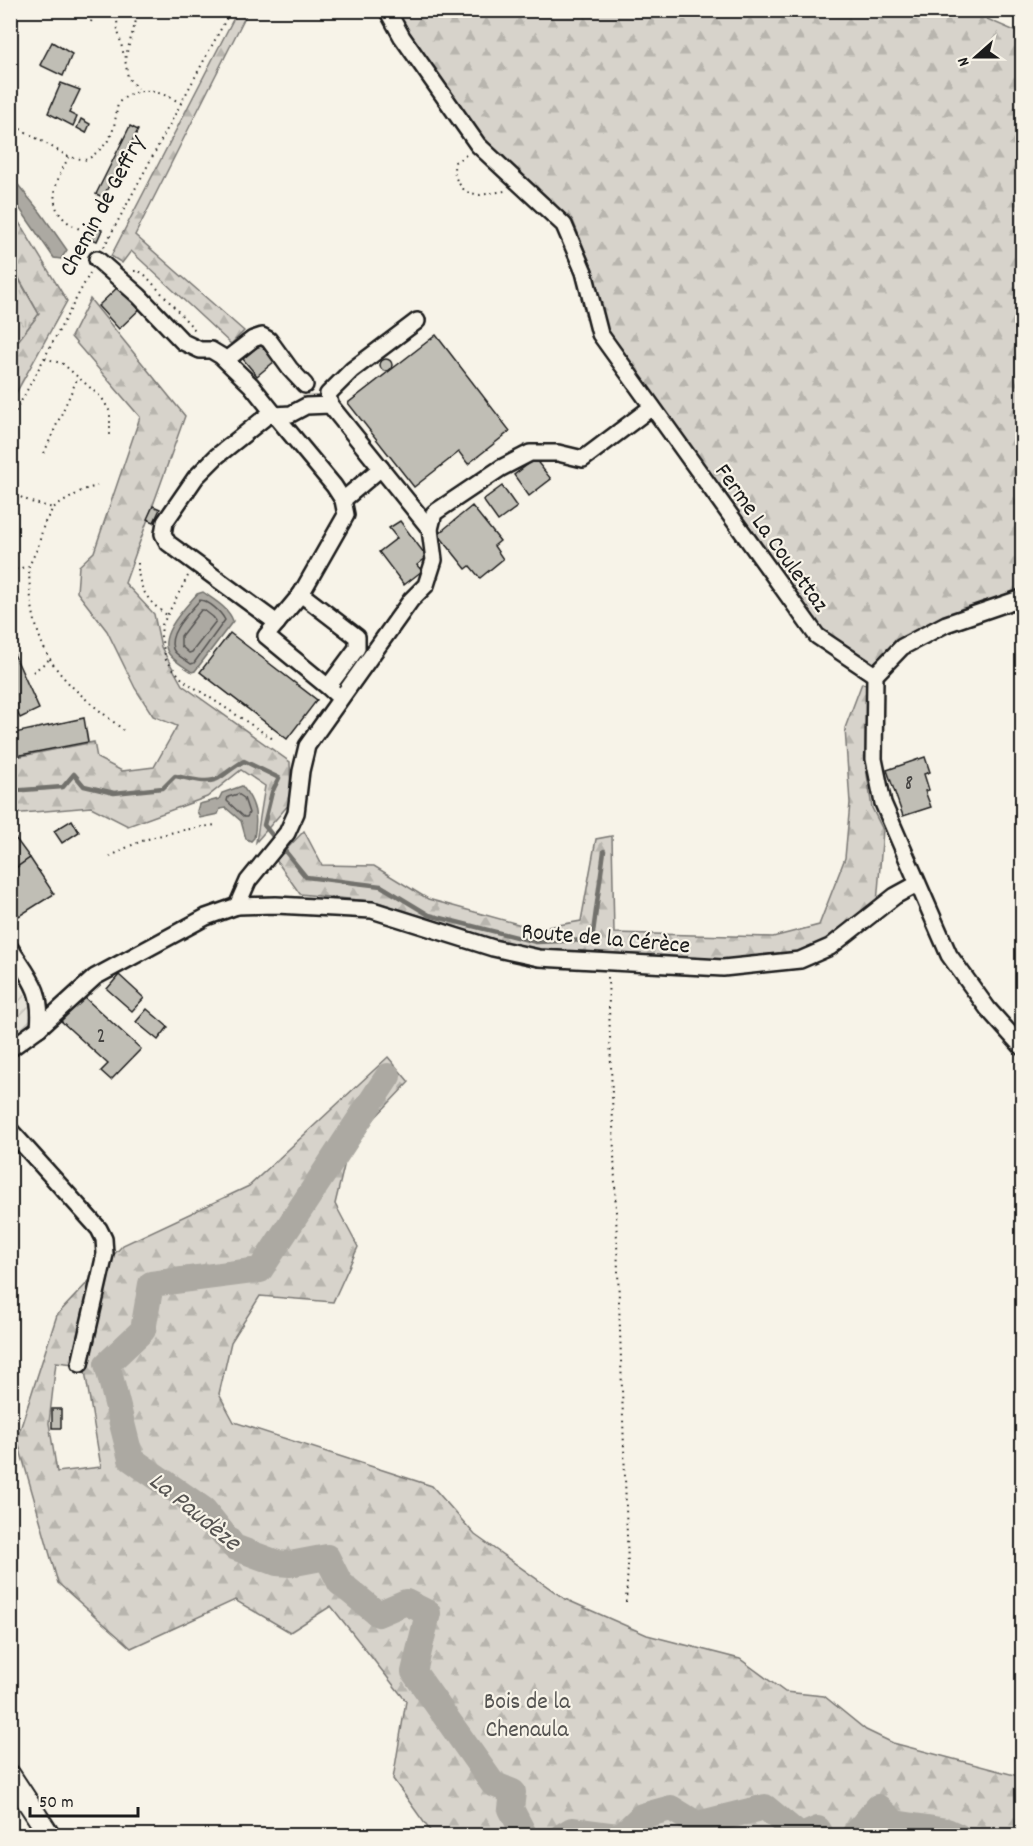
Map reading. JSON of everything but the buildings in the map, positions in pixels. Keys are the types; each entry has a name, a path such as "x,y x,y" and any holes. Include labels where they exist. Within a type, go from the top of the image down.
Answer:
{"main road":[{"path":"10,1775 50,1836"}],"street":[{"name":"Ferme La Coulettaz","path":"387,10 402,37 483,150 564,225 584,272 600,334 817,636 875,675"},
{"path":"97,259 139,296 183,342 200,350 211,350 226,360 251,385 343,500 346,515 301,594 266,636 340,699"},
{"path":"417,321 352,370 328,394 330,405 430,529"},
{"path":"226,360 253,339 262,336 274,345 290,369 305,385"},
{"path":"273,413 282,416 306,406 330,405"},
{"path":"237,906 248,881 287,833 296,813 301,771 307,746 411,600 426,585 434,560 430,529 434,513 501,468 530,453 558,453 582,459 652,407"},
{"path":"273,413 217,456 196,477 165,522 163,534 168,543 277,623"},
{"path":"343,500 381,468"},
{"path":"301,594 357,637 357,648 328,687"},
{"path":"1023,598 946,624 902,647 875,675 874,759 883,803 916,884 949,955 988,1009 1023,1047"},
{"name":"Route de la Cérèce","path":"10,1049 39,1028 95,977 206,916 237,906 276,904 372,910 504,951 539,958 723,968 800,960 830,947 895,896 916,884"},
{"path":"10,948 36,988 41,1008 39,1028"},
{"path":"10,1130 99,1229 104,1239 105,1254 80,1364"}],"path":[{"path":"91,22 95,10"},
{"path":"116,10 128,78 140,91"},
{"path":"125,59 139,10"},
{"name":"Chemin de Geffry","path":"10,422 231,10"},
{"path":"10,123 69,157 87,160 102,149 115,129 118,103 127,95 140,91 157,91 181,103"},
{"path":"483,150 462,156 455,162 453,170 457,182 466,192 480,195 525,189"},
{"path":"69,157 57,178 55,198 63,218 70,225 82,230"},
{"path":"45,358 63,364 102,398 110,412 110,436"},
{"path":"44,453 78,377"},
{"path":"97,486 83,490 52,508 44,524 38,547 28,566 29,590 36,623 50,659 73,686 123,730"},
{"path":"10,492 31,502 52,508"},
{"path":"138,563 137,577 147,595 155,608 167,615"},
{"path":"195,563 162,625 161,636 166,660 183,680 273,739"},
{"path":"10,571 28,566"},
{"path":"33,672 50,659"},
{"path":"110,856 139,841 171,832 215,825"},
{"path":"607,962 628,1566 626,1602"}],"shaded area":[{"path":"11,971 28,999 30,1024 11,1035"}],"green space":[{"path":"238,10 248,11 135,235 244,331 231,344 131,251 122,263 111,256"},
{"path":"983,10 987,19 1022,34 1022,591 943,620 899,642 873,665 822,632 607,329 593,270 573,221 482,141 395,11"},
{"path":"11,190 17,195 15,216 67,301 11,402 11,350 39,314 11,264"},
{"path":"10,264 39,314 11,350 10,350"},
{"path":"90,299 185,416 125,583 154,614 161,647 182,685 290,762 291,802 256,842 265,786 241,770 207,797 128,826 91,807 11,814 11,758 94,742 97,758 122,771 154,767 177,726 153,716 135,688 107,631 77,592 79,566 94,552 140,417 71,337"},
{"path":"862,683 870,687 865,761 872,808 883,830 877,903 829,940 802,954 726,960 597,957 542,951 499,941 378,902 300,894 276,860 304,831 322,865 374,866 428,899 536,929 581,921 596,839 612,836 614,933 773,937 819,925 845,858 850,803 845,728"},
{"name":"Bois de la Chenaula","path":"388,1057 409,1082 349,1145 335,1204 358,1247 333,1302 260,1296 231,1342 219,1394 234,1422 432,1486 475,1535 565,1599 647,1635 740,1659 785,1692 824,1696 866,1730 893,1743 1022,1777 1022,1835 433,1835 393,1779 406,1701 331,1606 290,1632 235,1600 131,1648 58,1583 17,1439 57,1315 123,1245 249,1186","holes":["56,1362 84,1365 101,1467 57,1472 49,1423"]}],"water":[{"path":"10,175 67,250 61,259 54,258 11,196"},
{"path":"203,592 225,608 233,621 192,672 169,654 166,639 180,614 197,594"},
{"path":"242,786 255,810 254,838 251,841 246,839 241,821 226,808 220,809 218,814 200,818 197,811 199,804 219,799 222,793"}],"waterway":[{"name":"La Paudèze","path":"10,791 63,787 74,774 84,786 114,793 163,788 175,776 214,780 244,761 279,778 272,792 264,825 306,877 381,886 429,915 536,942 592,940 604,851"},
{"name":"La Paudèze","path":"388,1076 260,1270 151,1284 143,1330 107,1364 131,1459 204,1510 234,1547 277,1563 290,1564 327,1557 340,1583 378,1614 406,1602 428,1613 414,1672 493,1784 513,1792 511,1809 525,1836"},
{"name":"La Paudèze","path":"621,1836 642,1816 671,1808 697,1824 765,1807 800,1836"},
{"name":"La Paudèze","path":"853,1836 878,1807 895,1823 947,1831 958,1836"},
{"name":"La Paudèze","path":"802,1836 818,1829 822,1836"},
{"name":"La Paudèze","path":"562,1836 572,1830 617,1836"}]}
